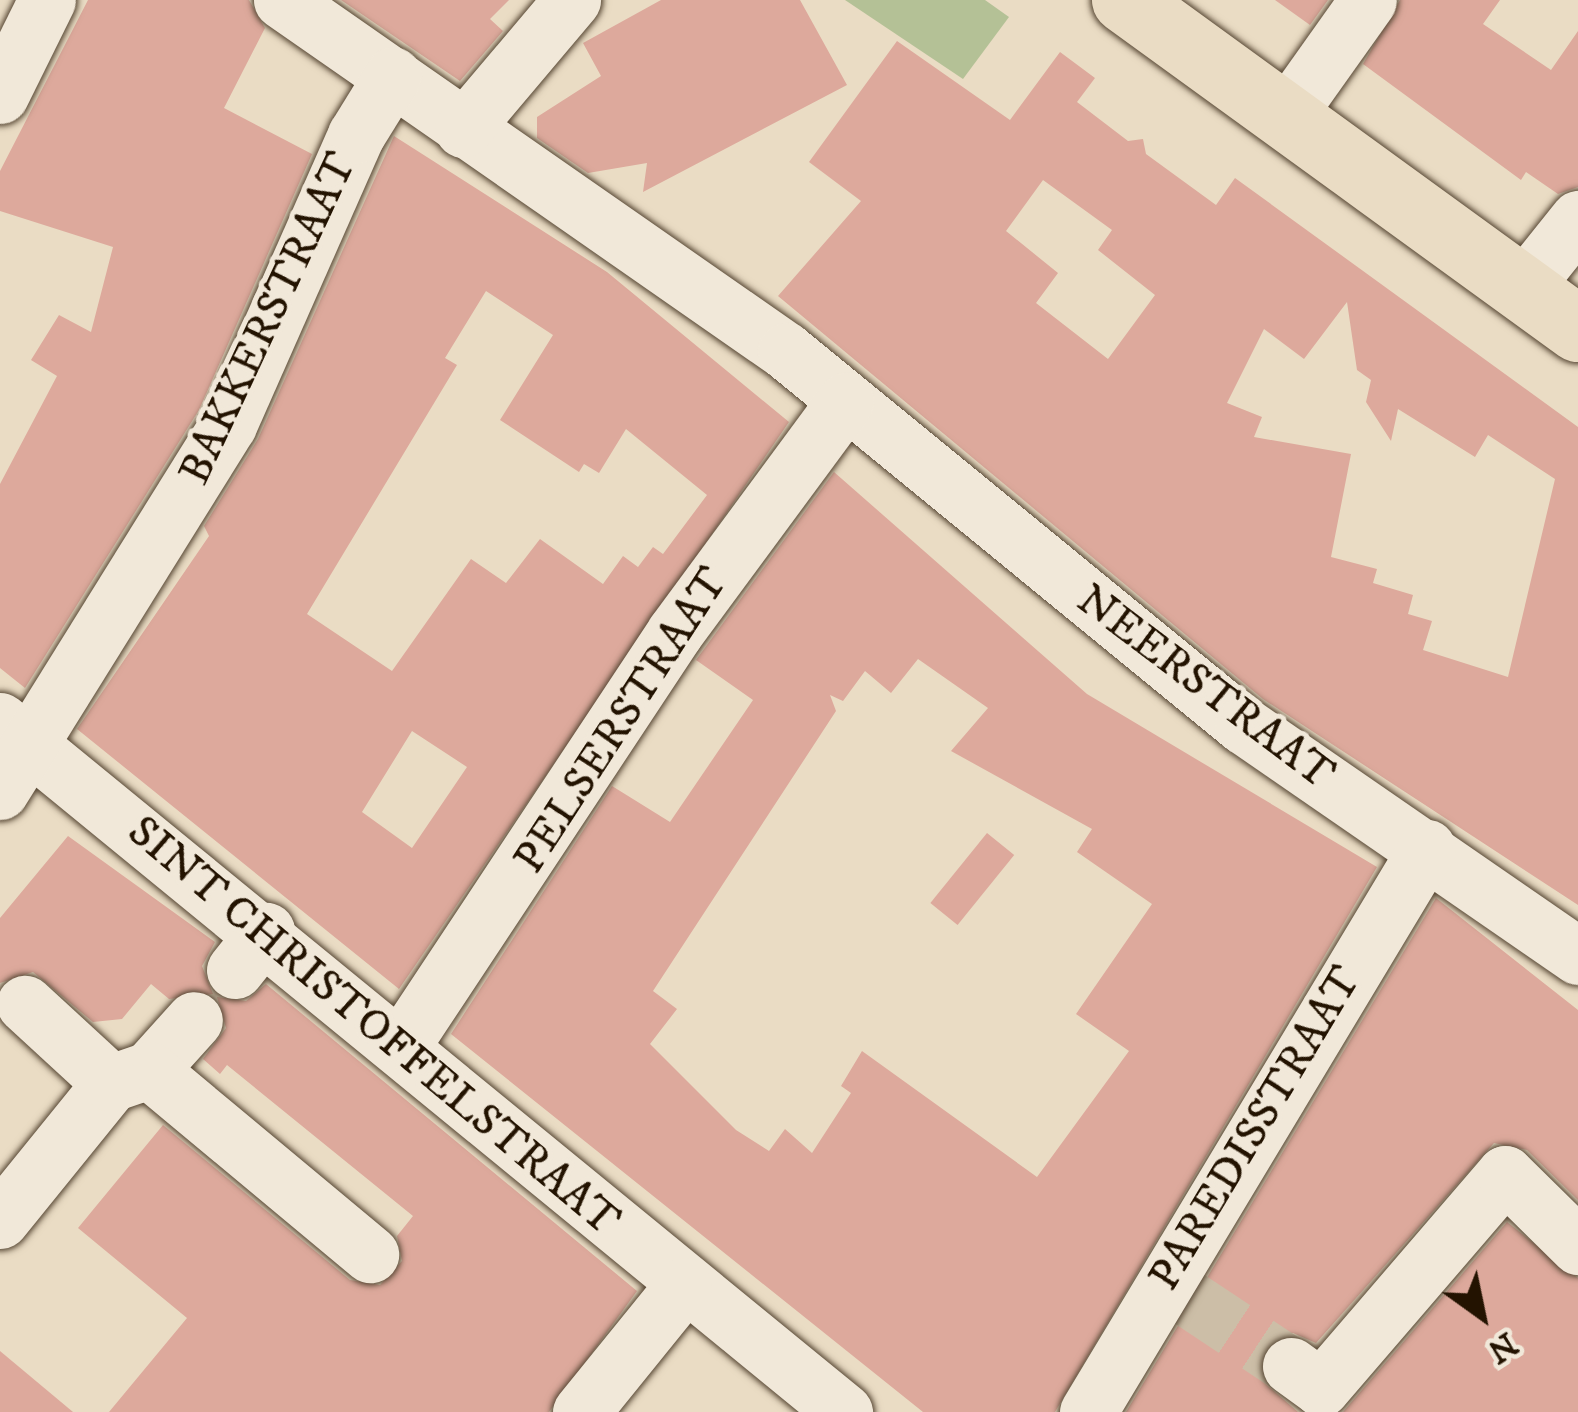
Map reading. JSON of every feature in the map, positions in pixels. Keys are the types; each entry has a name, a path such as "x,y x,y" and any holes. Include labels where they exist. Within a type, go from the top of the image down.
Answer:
{"main road":[{"path":"1125,0 1578,329"}],"street":[{"path":"0,95 47,0"},
{"name":"NEERSTRAAT","path":"282,0 845,401 1243,725 1578,956"},
{"path":"463,129 572,0"},
{"path":"1286,117 1368,0"},
{"name":"BAKKERSTRAAT","path":"10,752 228,425 356,135 393,75"},
{"path":"1522,289 1578,219"},
{"name":"PELSERSTRAAT","path":"403,1043 590,761 845,401"},
{"name":"SINT CHRISTOFFELSTRAAT","path":"10,752 265,952 403,1043 699,1299 844,1412"},
{"name":"PAREDISSTRAAT","path":"1088,1412 1176,1290 1427,848"},
{"path":"25,1004 370,1254"},
{"path":"0,1220 130,1077 194,1019"},
{"path":"1291,1366 1321,1388 1505,1174 1578,1246"},
{"path":"581,1412 699,1299"},
{"path":"632,1412 699,1299"}],"green space":[{"path":"845,0 985,0 1009,17 963,79"}],"building":[{"path":"88,0 249,0 265,28 224,108 312,154 199,410 25,688 0,668 0,484 57,376 31,360 59,315 91,332 113,247 0,211 0,171"},
{"path":"341,0 509,0 490,19 503,31 460,81"},
{"path":"661,0 800,0 847,85 643,192 647,163 588,173 537,138 537,117 601,76 583,43"},
{"path":"1275,0 1328,0 1310,25"},
{"path":"1400,0 1500,0 1483,24 1551,70 1578,31 1578,187 1558,194 1526,172 1521,180 1363,64"},
{"path":"897,41 1010,120 1060,52 1095,78 1077,102 1128,141 1143,139 1146,154 1216,205 1235,178 1578,427 1578,905 1263,699 778,296 861,201 809,162","holes":["1043,180 1112,230 1098,250 1155,295 1108,359 1036,303 1058,273 1006,231","1347,302 1357,370 1371,380 1366,402 1391,441 1398,409 1475,457 1488,435 1555,479 1508,677 1423,650 1432,621 1408,614 1413,595 1373,583 1377,569 1331,557 1351,454 1254,437 1262,417 1227,403 1264,329 1304,359"]},
{"path":"394,136 607,272 789,422 399,989 77,729 209,536 204,526 258,439","holes":["486,291 553,335 500,420 579,472 584,464 599,473 626,429 707,495 663,554 653,547 638,567 623,556 603,584 540,539 506,583 471,559 392,671 307,614 457,365 445,358","412,731 467,767 412,848 362,812"]},
{"path":"834,472 1087,694 1377,867 1055,1412 923,1412 451,1034 612,786 670,822 753,700 696,660","holes":["918,659 988,708 951,751 1092,829 1077,852 1152,904 1076,1014 1129,1051 1037,1177 862,1051 841,1086 851,1093 812,1153 785,1129 769,1151 736,1130 650,1044 677,1009 653,991 836,711 830,695 843,701 865,671 891,693"]},
{"path":"987,833 1014,855 958,925 930,903"},
{"path":"68,836 215,942 202,966 213,994 169,999 151,984 122,1019 93,1022 33,972 0,983 0,918"},
{"path":"1436,898 1578,1010 1578,1200 1527,1150 1494,1143 1316,1343 1293,1333 1264,1348 1261,1380 1298,1412 1126,1412"},
{"path":"266,984 637,1291 549,1412 109,1412 187,1318 78,1228 163,1125 350,1280 380,1285 402,1261 397,1236 413,1216 227,1065 220,1074 203,1059 226,1028 217,997 246,1001"},
{"path":"1507,1222 1578,1278 1578,1412 1343,1412"},
{"path":"0,1351 73,1412 0,1412"}],"tunnel":[{"path":"1187,1297 1291,1366"}]}
